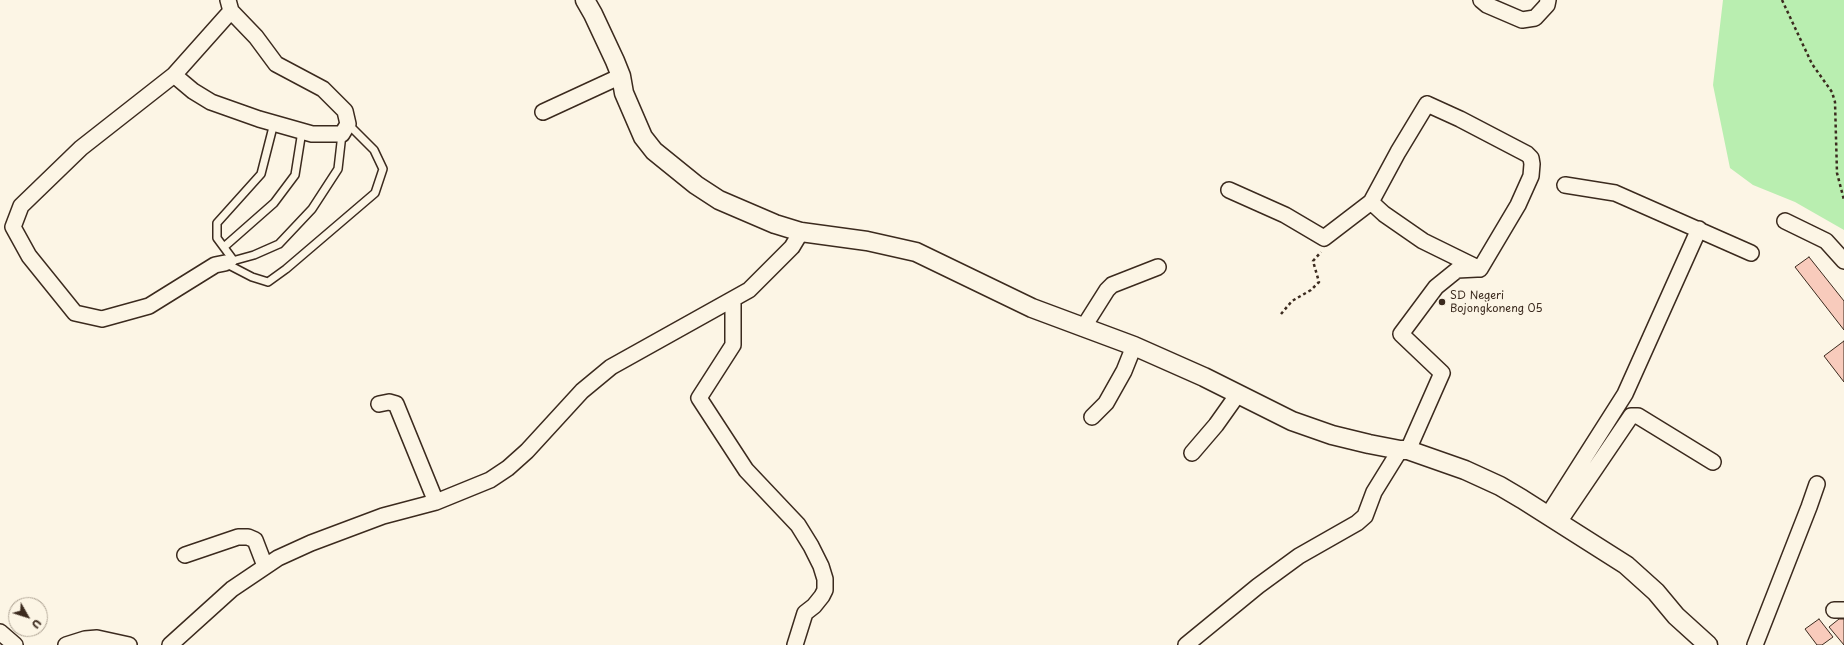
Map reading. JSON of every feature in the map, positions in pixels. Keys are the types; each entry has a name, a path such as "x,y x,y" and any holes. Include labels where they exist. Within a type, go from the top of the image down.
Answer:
{"street":[{"path":"585,0 606,39 621,76 624,93 643,137 654,151 696,185 719,200 775,224 801,232 867,241 916,252 1032,308 1134,346 1238,394 1292,421 1315,430 1369,444 1404,450 1465,470 1500,486 1554,518 1626,565 1656,592 1676,616 1708,645"},
{"path":"1481,0 1487,5 1522,20 1535,18 1547,6 1548,0"},
{"path":"174,75 193,91 211,102 274,123 312,134 345,129 345,111 323,89 276,64 230,6 174,75 80,148 21,206 13,227 29,256 75,313 102,319 148,306 215,265 229,262"},
{"path":"543,112 621,76"},
{"path":"1229,190 1285,215 1324,238 1372,202 1398,152 1427,104 1460,119 1527,154 1532,164 1531,176 1518,205 1480,269"},
{"path":"1564,185 1615,193 1751,253"},
{"path":"1372,202 1384,214 1423,241 1480,269"},
{"path":"1785,221 1826,241 1844,261"},
{"path":"1554,518 1626,394 1699,230"},
{"path":"170,645 226,594 278,558 311,542 383,516 436,502 490,480 508,468 527,451 582,391 611,367 749,290 760,281 792,247 801,232"},
{"path":"1083,328 1107,290 1112,286 1158,267"},
{"path":"1186,645 1258,586 1299,556 1357,523 1365,516 1374,492 1404,450 1442,373 1401,334 1436,288 1457,270 1480,269"},
{"path":"732,300 733,345 699,398 746,470 798,526 811,546 826,578 825,590 822,596 814,606 805,613 795,645"},
{"path":"1092,417 1106,403 1124,371 1134,346"},
{"path":"1192,453 1216,425 1238,394"},
{"path":"379,404 389,402 396,404 436,502"},
{"path":"1554,518 1631,416 1638,416 1713,462"},
{"path":"1755,645 1817,484"},
{"path":"185,555 238,537 248,537 255,540 265,566"},
{"path":"0,632 15,645"},
{"path":"66,645 85,639 97,638 129,645"}],"lane":[{"path":"229,262 254,255 279,244 312,209 338,169 345,129 374,150 383,169 375,193 286,269 268,282 252,277 229,262 224,247 217,238 217,223 261,174 274,123"},
{"path":"224,247 274,202 294,175 302,131"}],"path":[{"path":"1782,0 1812,64 1832,92 1836,102 1837,173 1844,200"},
{"path":"1281,314 1292,301 1311,290 1319,282 1313,261 1328,247 1324,238"}],"green space":[{"path":"1723,0 1844,0 1844,230 1795,202 1753,185 1730,168 1713,85"}],"building":[{"path":"1809,257 1844,301 1844,330 1795,267"},
{"path":"1844,341 1844,382 1824,356"},
{"path":"1819,619 1833,637 1822,645 1817,645 1805,629"},
{"path":"1839,619 1844,619 1844,645 1829,627"}],"place":[{"name":"SD Negeri Bojongkoneng 05","path":"1442,302"}]}
